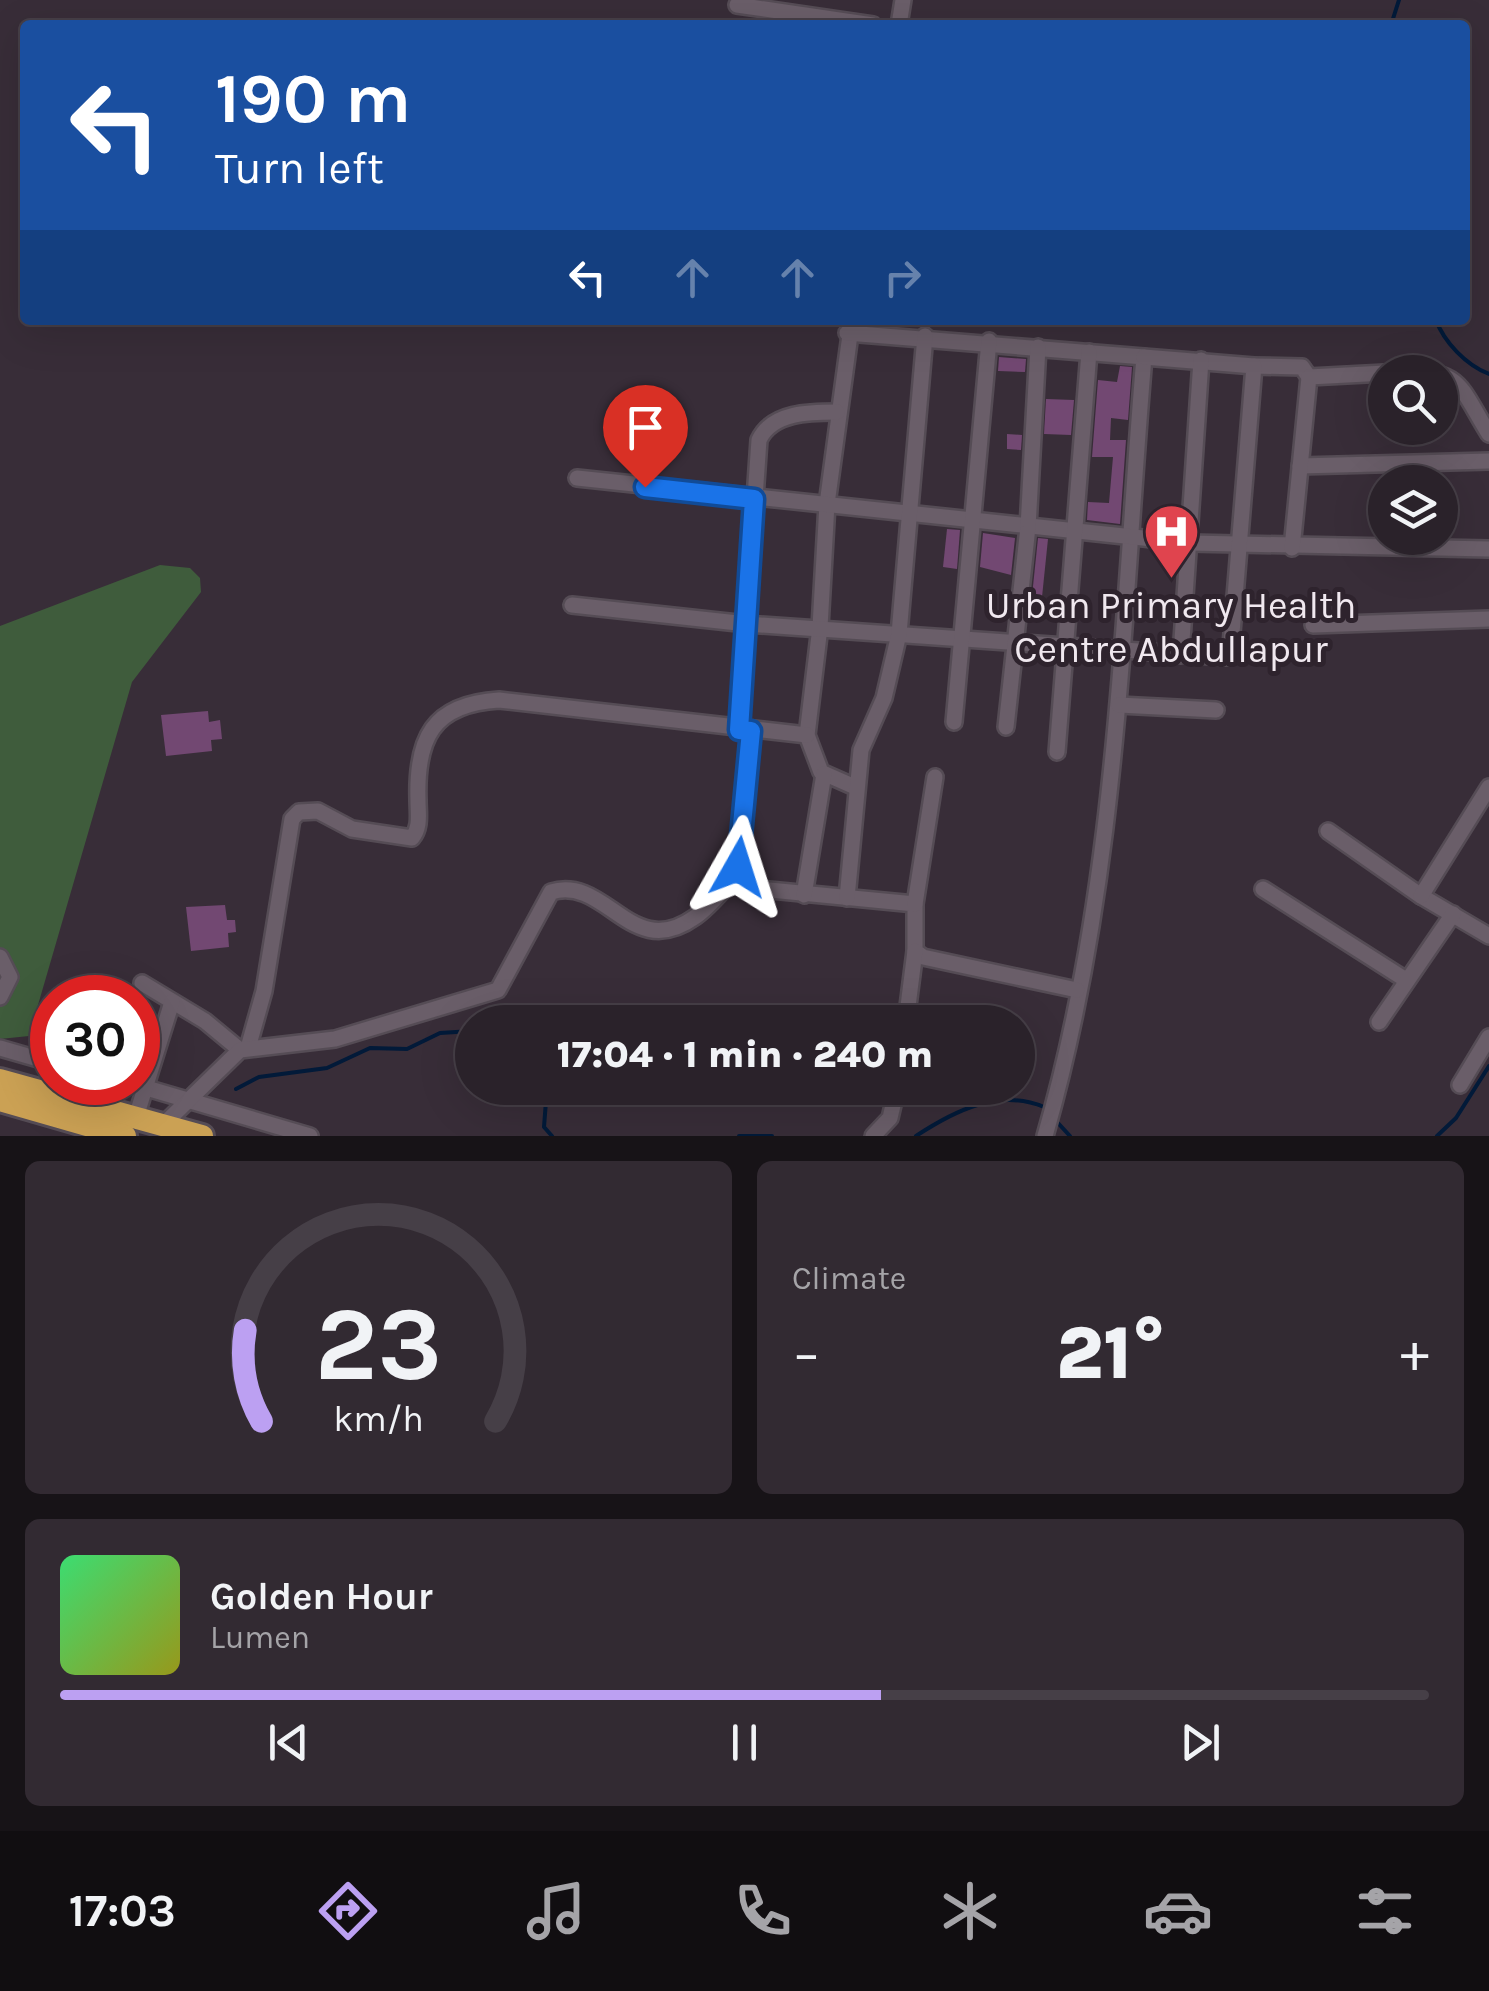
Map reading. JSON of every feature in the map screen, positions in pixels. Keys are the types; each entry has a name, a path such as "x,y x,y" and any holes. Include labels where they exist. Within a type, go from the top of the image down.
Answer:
{"highway":[{"path":"0,1080 130,1127"},
{"path":"0,1100 130,1127 163,1125 202,1136"}],"street":[{"path":"738,5 839,20"},
{"path":"855,787 824,774 815,764 807,735 820,627 827,504 850,326 1090,352 1302,368 1310,377 1292,548"},
{"path":"847,898 861,750 884,698 899,634 925,336"},
{"path":"954,722 989,341"},
{"path":"1006,727 1028,527 1038,347"},
{"path":"1057,752 1090,352"},
{"path":"1045,1136 1104,848 1119,705 1144,357"},
{"path":"1181,656 1201,360"},
{"path":"572,606 747,624 1217,658 1230,651 1254,366"},
{"path":"1310,377 1368,374"},
{"path":"1458,383 1489,434"},
{"path":"160,994 244,1049 335,1039 498,990 551,892 569,890 594,898 628,923 652,931 698,916 739,872 758,440 768,426 798,414 837,412"},
{"path":"1300,466 1489,461"},
{"path":"577,478 1190,543 1292,548 1489,548"},
{"path":"1314,626 1489,619"},
{"path":"163,1125 244,1049 264,991 292,819 298,812 318,811 352,829 412,838 418,827 418,754 436,725 457,706 499,700 745,731 807,735"},
{"path":"1119,705 1216,710"},
{"path":"804,894 824,774"},
{"path":"908,1005 915,904 935,777"},
{"path":"1421,896 1489,787"},
{"path":"1328,831 1421,896 1489,936"},
{"path":"739,872 759,889 915,904"},
{"path":"1263,888 1406,980"},
{"path":"1379,1022 1453,914"},
{"path":"914,951 923,957 1077,990"},
{"path":"0,957 10,977 0,997"},
{"path":"160,1040 172,1002"},
{"path":"1460,1085 1489,1037"},
{"path":"0,1048 30,1056"},
{"path":"160,1092 310,1136"},
{"path":"874,1136 890,1118 893,1105"}],"green space":[{"path":"160,565 190,568 200,578 201,592 132,682 47,975 30,975 29,1036 0,1039 0,1003 9,1000 18,974 0,949 0,626"}],"building":[{"path":"999,357 1026,359 1025,372 998,371"},
{"path":"1120,366 1132,367 1128,420 1111,418 1110,440 1126,440 1120,524 1087,520 1088,502 1109,503 1113,457 1092,457 1098,380 1117,382"},
{"path":"1046,399 1074,400 1071,435 1044,434"},
{"path":"1007,434 1022,435 1021,450 1007,449"},
{"path":"947,529 960,530 957,569 943,567"},
{"path":"983,533 1015,538 1011,575 980,567"},
{"path":"1038,538 1048,539 1042,597 1032,596"},
{"path":"208,711 209,722 220,720 222,739 211,740 212,751 166,756 161,715"},
{"path":"225,905 227,920 235,920 236,932 228,933 229,947 191,951 186,907"}],"waterway":[{"path":"1393,20 1399,0"},
{"path":"1438,325 1457,352 1489,374"},
{"path":"236,1089 259,1077 327,1068 370,1048 407,1049 440,1033 455,1032"},
{"path":"1437,1136 1456,1118 1489,1066"},
{"path":"916,1136 961,1111 994,1101 1044,1107"},
{"path":"546,1105 544,1127 552,1136"},
{"path":"1058,1123 1070,1136"},
{"path":"739,1136 772,1136"}],"place":[{"name":"Urban Primary Health Centre Abdullapur","path":"1171,581"}],"route":[{"path":"645,487 754,499 739,730 751,731 738,867"}]}
